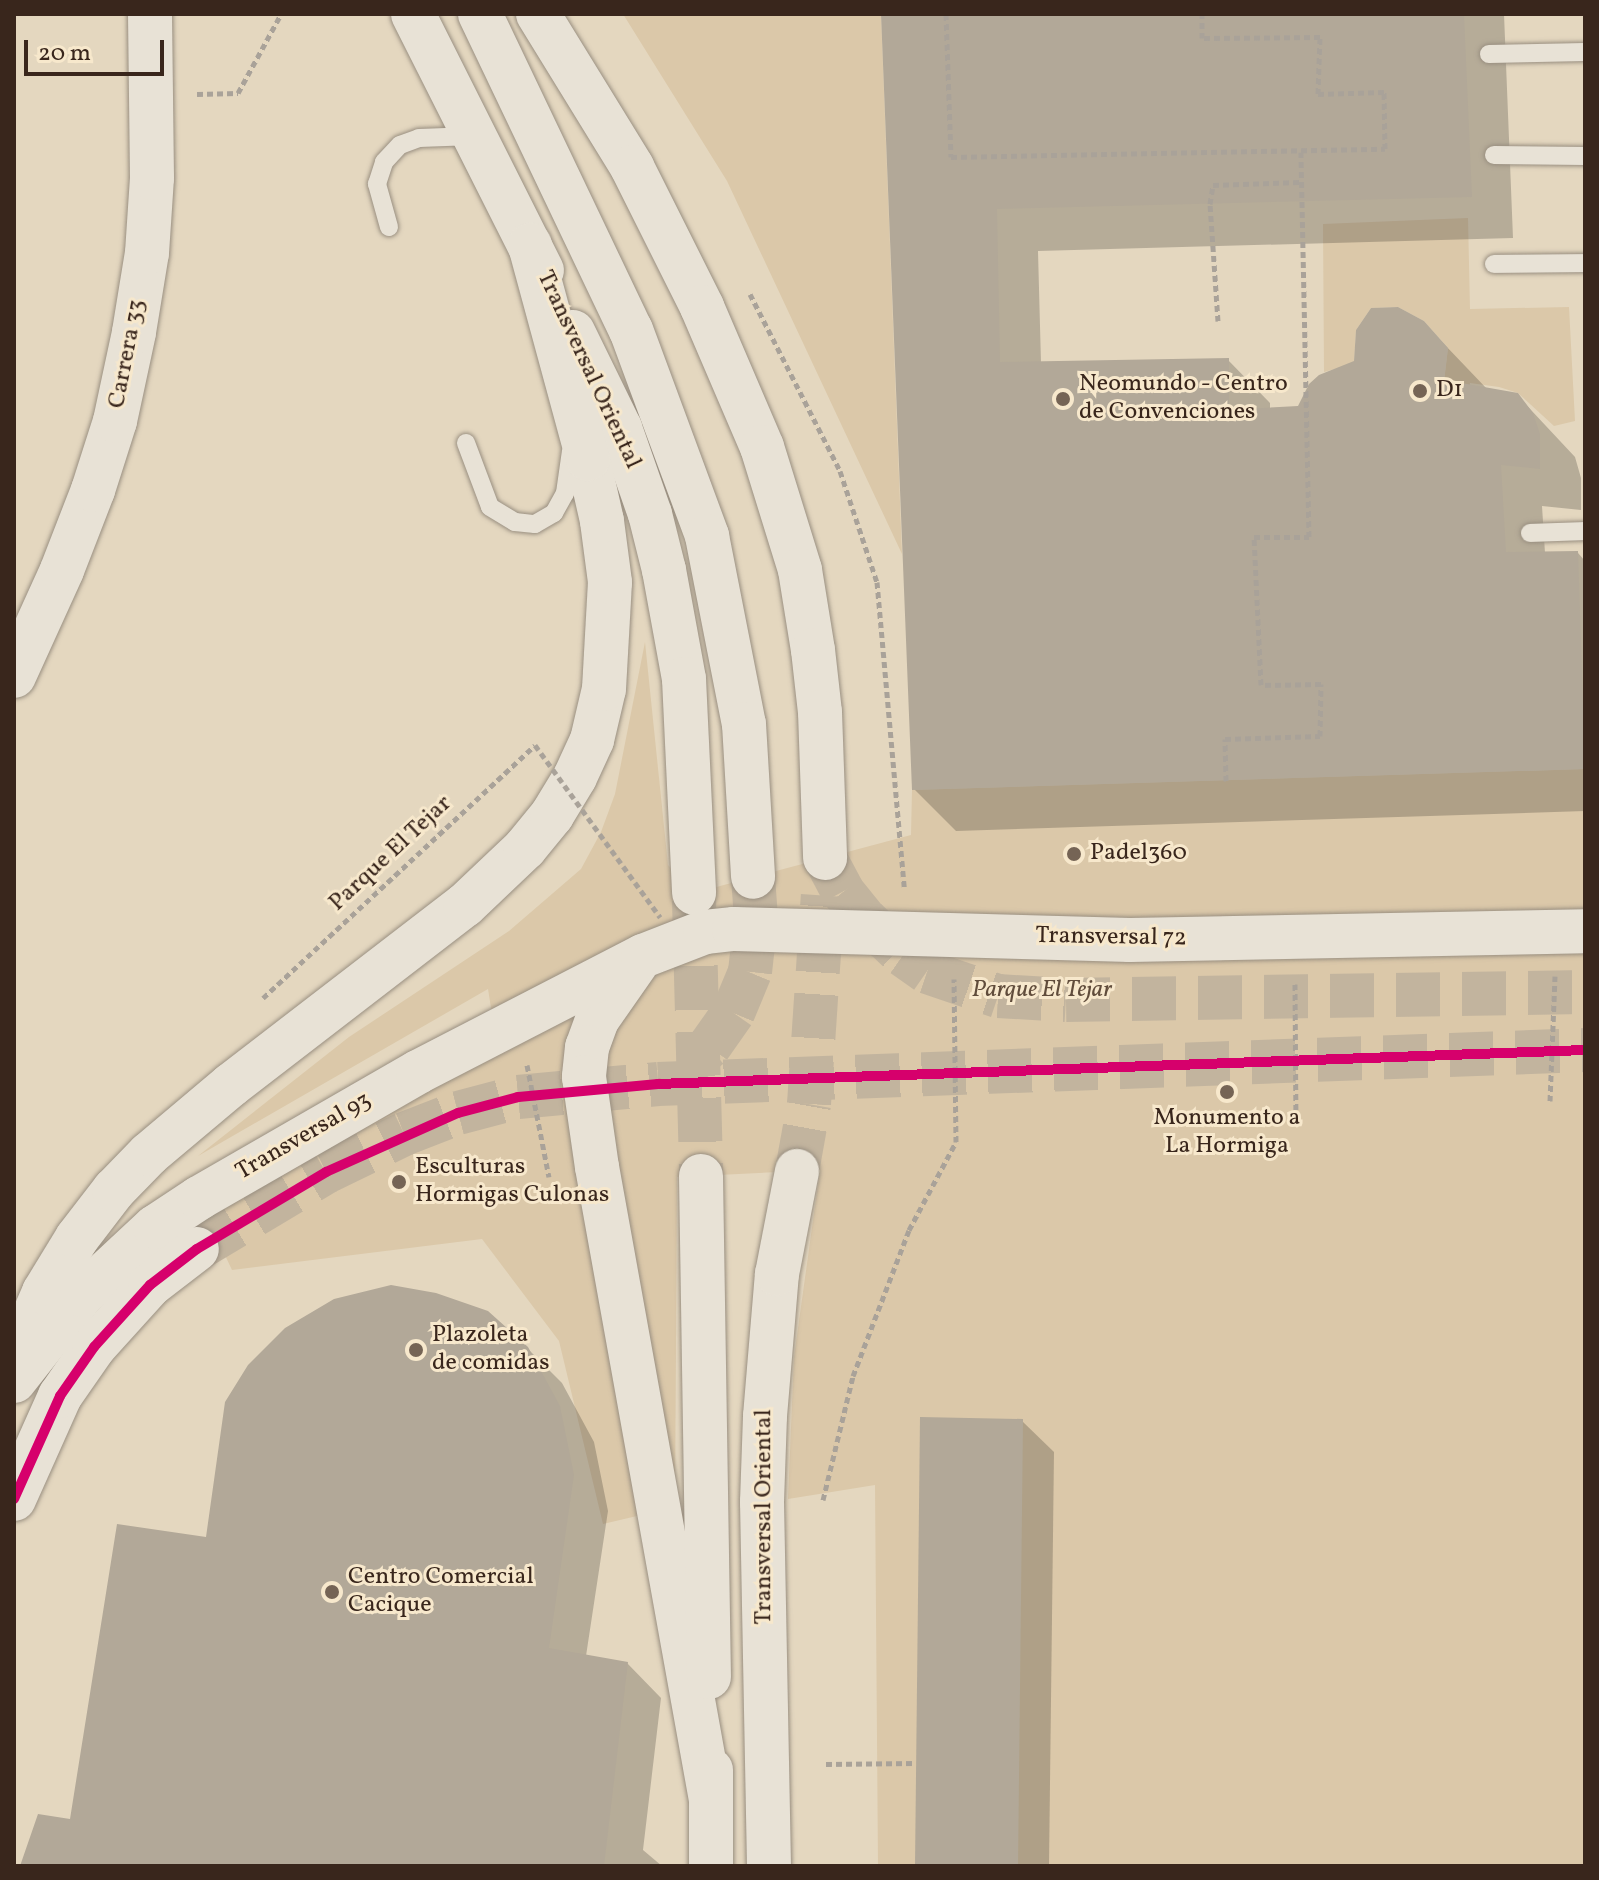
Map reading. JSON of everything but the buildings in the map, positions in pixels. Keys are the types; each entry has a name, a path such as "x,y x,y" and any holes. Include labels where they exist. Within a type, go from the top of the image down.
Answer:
{"main road":[{"name":"Carrera 33","path":"14,676 62,570 115,421 147,253 152,178 150,14"},
{"name":"Transversal Oriental","path":"413,14 620,428 654,528 684,679 677,905"},
{"path":"480,14 631,330 707,536 744,724 753,877"},
{"path":"538,14 632,167 734,376 767,460 800,570 813,650 820,712 825,858"},
{"path":"14,1360 44,1292 77,1238 114,1190 149,1154 231,1085 465,905 525,848 552,815 575,777 592,740 604,689 610,582 602,521 530,245"},
{"name":"Transversal 72","path":"643,956 675,941 734,929 1217,939 1571,931"},
{"path":"643,956 597,1020 587,1047 584,1077 597,1167 711,1800"},
{"name":"Transversal 93","path":"14,1381 82,1295 132,1247 177,1212 418,1072 643,956"},
{"name":"Transversal Oriental","path":"769,1866 762,1502 765,1416 777,1274 797,1171"},
{"path":"701,1176 711,1866"},
{"path":"14,1499 60,1396 94,1347 150,1285 197,1249"}],"lane":[{"path":"1489,54 1585,52"},
{"path":"389,227 377,184 384,162 400,145 419,138 474,136"},
{"path":"1494,155 1585,156"},
{"path":"1494,264 1585,263"},
{"path":"466,443 490,507 515,522 535,524 554,513 565,493 571,468 570,392"},
{"path":"1530,533 1585,531"}],"path":[{"path":"152,95 238,93 281,14"},
{"path":"946,14 951,157 1385,149 1384,92 1318,94 1320,37 1202,38 1202,14"},
{"path":"1226,781 1225,739 1320,736 1321,684 1261,685 1254,537 1309,537 1303,395 1301,152"},
{"path":"1218,321 1210,204 1213,185 1300,182"},
{"path":"840,471 877,582 905,895"},
{"path":"1550,1101 1571,931"},
{"path":"823,1500 853,1376 909,1230 956,1142 954,934"},
{"path":"1295,978 1296,1119"},
{"path":"826,1764 916,1763"}],"green space":[{"path":"623,14 881,14 902,554 727,181"},
{"path":"1468,218 1470,309 1569,307 1575,421 1554,426 1518,393 1499,387 1470,383 1467,400 1444,382 1448,348 1424,321 1398,307 1371,308 1356,330 1354,364 1324,372 1323,224"},
{"name":"Parque El Tejar","path":"645,642 668,865 694,893 911,835 912,790 1585,769 1585,1866 878,1866 875,1485 788,1499 794,1357 820,1170 677,1177 675,1507 603,1524 559,1341 482,1239 232,1270 204,1211 498,1052 488,989 198,1156 349,1037 509,931 581,869 601,832 615,794"}],"tunnel":[{"path":"825,858 843,892 866,920 903,955 927,972 998,996 1066,1000 1585,992"},
{"path":"690,1063 709,1047 733,1013 750,972 756,918 753,877"},
{"path":"797,1171 809,1104 823,895"},
{"path":"694,900 701,1176"},
{"path":"197,1249 326,1172 404,1134 458,1113 518,1097 658,1084 1585,1050"}],"cycle path":[{"path":"14,1499 60,1396 94,1347 150,1285 197,1249 326,1172 458,1113 518,1097 658,1084 1585,1050"}],"place":[{"name":"D1","path":"1420,391"},
{"name":"Neomundo - Centro de Convenciones","path":"1063,399"},
{"name":"Padel360","path":"1074,854"},
{"name":"Monumento a La Hormiga","path":"1227,1092"},
{"name":"Esculturas Hormigas Culonas","path":"399,1182"},
{"name":"Plazoleta de comidas","path":"416,1350"},
{"name":"Centro Comercial Cacique","path":"332,1592"}]}
